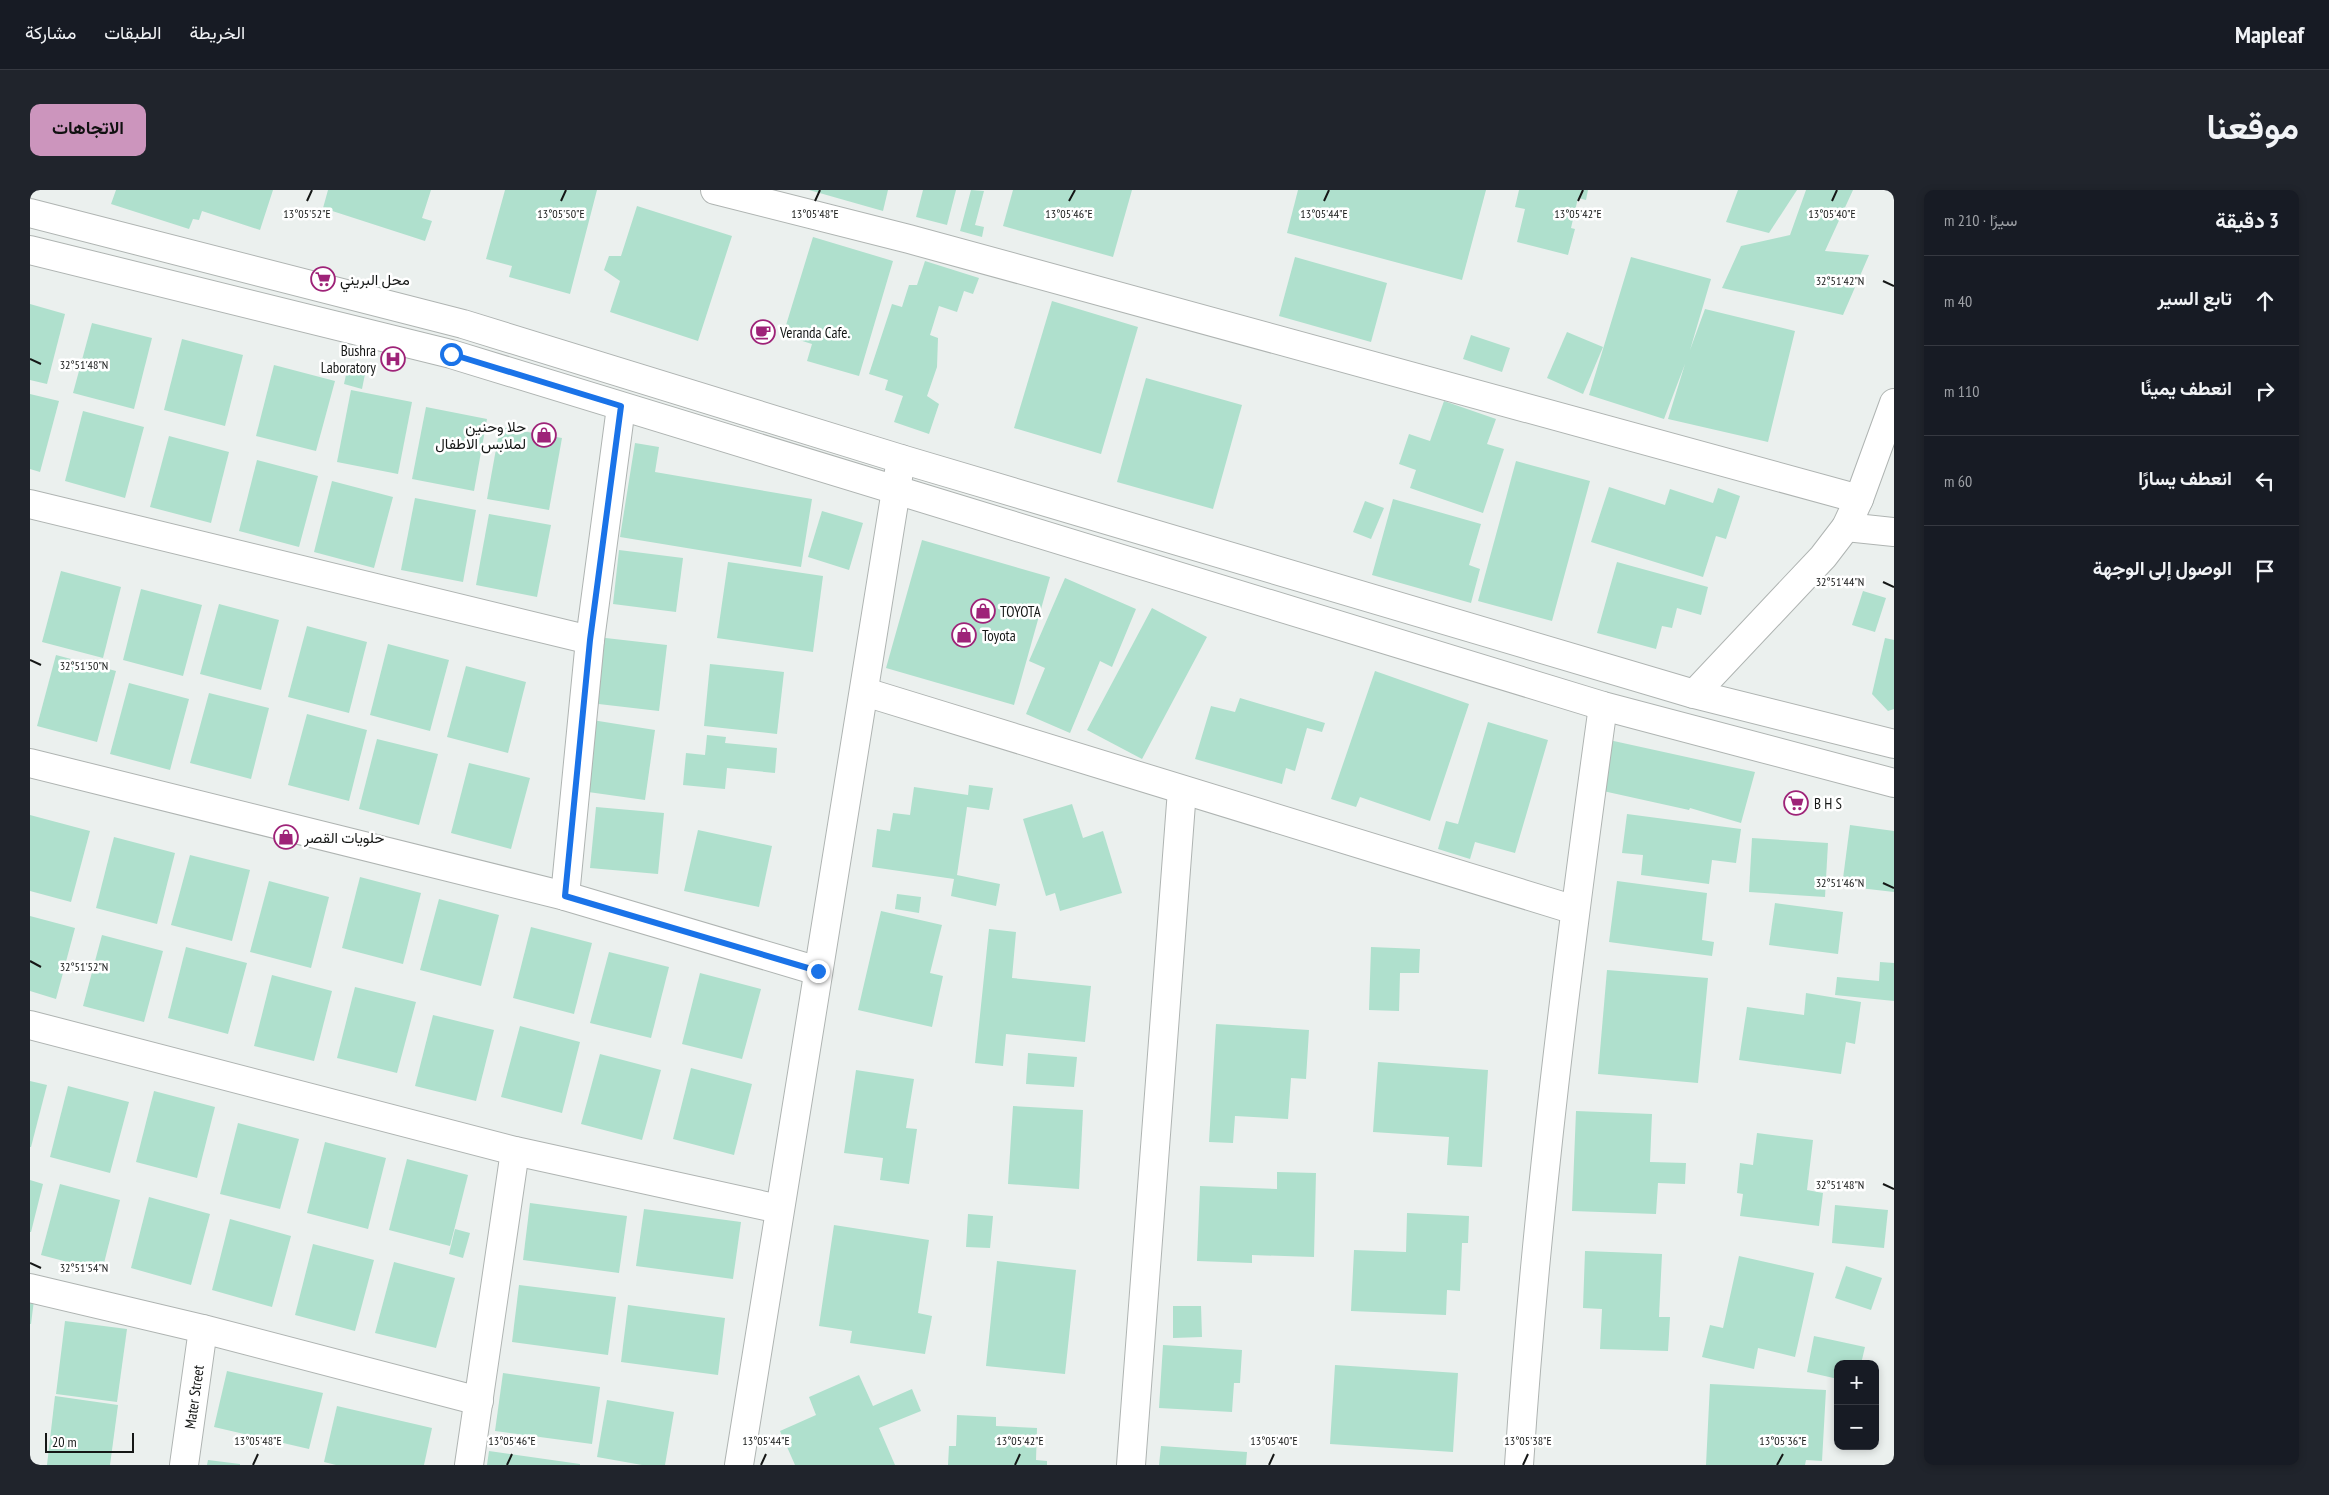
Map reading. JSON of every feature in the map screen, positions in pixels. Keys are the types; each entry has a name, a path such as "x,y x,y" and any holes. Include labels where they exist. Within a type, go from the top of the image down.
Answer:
{"street":[{"path":"715,190 928,244 1859,499"},
{"path":"30,214 463,324 901,459 1694,694 1894,744"},
{"path":"30,250 451,354 898,489 1603,706 1894,783"},
{"path":"1694,694 1823,557 1846,526 1859,499 1894,403"},
{"path":"565,896 590,640 621,406"},
{"path":"739,1465 779,1208 898,489 901,459"},
{"path":"31,512 590,640"},
{"path":"1846,526 1894,532"},
{"path":"865,692 1574,910"},
{"path":"1520,1465 1553,1092 1574,910 1603,706"},
{"path":"30,763 565,896 818,971"},
{"path":"1130,1465 1182,790"},
{"path":"30,1025 515,1151 779,1208"},
{"path":"470,1465 515,1151"},
{"path":"30,1288 203,1329 479,1401"},
{"name":"Mater Street","path":"184,1465 203,1329"}],"building":[{"path":"116,190 273,190 260,230 202,211 199,220 193,219 189,229 111,204"},
{"path":"328,190 431,190 422,218 432,221 425,241 323,208"},
{"path":"505,190 597,190 570,294 509,277 512,266 486,259"},
{"path":"809,190 888,190 883,211"},
{"path":"923,190 956,190 947,225 916,217"},
{"path":"971,190 984,191 975,225 984,227 982,237 960,231"},
{"path":"1013,190 1132,190 1113,257 1003,226"},
{"path":"1298,190 1486,190 1462,280 1287,233"},
{"path":"1519,190 1588,190 1586,200 1578,198 1571,228 1575,229 1568,255 1517,242 1525,209 1515,207"},
{"path":"1738,190 1797,190 1769,233 1726,222"},
{"path":"1806,190 1853,190 1825,251 1869,255 1843,315 1722,288 1741,246 1790,235"},
{"path":"637,206 732,236 698,341 610,312 620,281 604,270 609,256 621,256"},
{"path":"813,237 893,261 859,376 807,361 812,344 783,335"},
{"path":"1295,257 1387,283 1371,342 1279,316"},
{"path":"1631,257 1711,279 1690,350 1705,309 1795,331 1768,442 1668,419 1685,364 1664,419 1589,395"},
{"path":"925,261 979,278 973,294 964,291 957,312 939,306 930,335 938,338 937,367 927,396 939,404 929,434 894,422 903,396 885,390 888,380 869,374 892,304 902,307 909,285 917,285"},
{"path":"1052,301 1138,327 1101,454 1014,428"},
{"path":"30,304 65,314 47,384 30,380"},
{"path":"92,323 152,338 134,409 73,393"},
{"path":"1567,332 1603,347 1583,394 1547,378"},
{"path":"1471,335 1510,348 1502,372 1463,359"},
{"path":"182,339 243,355 225,426 164,410"},
{"path":"274,365 335,381 316,451 256,436"},
{"path":"347,370 365,374 362,389 344,384"},
{"path":"1146,378 1242,405 1213,509 1117,482"},
{"path":"351,390 412,402 398,474 337,462"},
{"path":"30,394 59,401 40,472 30,469"},
{"path":"1444,401 1496,419 1487,444 1504,449 1483,513 1410,488 1416,470 1399,464 1409,434 1430,441"},
{"path":"426,407 487,419 474,491 412,479"},
{"path":"83,411 144,427 125,498 65,481"},
{"path":"500,427 562,438 549,510 487,499"},
{"path":"169,436 229,452 211,523 150,507"},
{"path":"635,443 659,447 655,472 812,499 801,567 620,537"},
{"path":"257,460 318,476 299,547 239,531"},
{"path":"1516,461 1590,481 1552,621 1478,601"},
{"path":"332,481 393,497 374,568 314,552"},
{"path":"1609,487 1665,505 1670,489 1713,503 1718,488 1740,496 1726,539 1716,536 1703,577 1591,542"},
{"path":"415,498 476,510 463,582 401,570"},
{"path":"1393,499 1481,524 1469,565 1480,569 1471,603 1372,575"},
{"path":"1365,501 1384,508 1371,539 1353,532"},
{"path":"822,511 863,523 849,570 808,557"},
{"path":"489,514 551,525 537,597 476,585"},
{"name":"Toyota","path":"922,540 1050,577 1014,705 886,668"},
{"path":"619,550 683,558 676,612 613,604"},
{"path":"728,562 823,576 813,652 717,638"},
{"path":"1617,562 1708,587 1701,615 1677,608 1672,628 1662,626 1656,649 1597,633"},
{"path":"61,571 121,587 103,658 42,642"},
{"path":"1065,578 1136,609 1112,667 1100,661 1070,733 1026,714 1045,668 1029,661"},
{"path":"141,589 202,605 183,676 123,660"},
{"path":"1863,591 1886,598 1875,632 1852,625"},
{"path":"219,604 279,620 261,690 200,674"},
{"path":"1152,608 1207,637 1142,759 1087,730"},
{"path":"307,626 367,642 349,713 288,697"},
{"path":"597,637 667,645 659,711 590,703"},
{"path":"1885,638 1894,640 1894,709 1888,711 1872,694"},
{"path":"388,644 449,660 430,731 370,715"},
{"path":"56,655 116,671 97,742 37,726"},
{"path":"710,664 784,672 777,734 704,726"},
{"path":"466,666 526,682 508,753 447,737"},
{"path":"1375,671 1469,704 1430,821 1360,797 1356,807 1331,799"},
{"path":"129,683 189,699 170,770 110,754"},
{"path":"209,693 269,708 251,779 190,763"},
{"path":"1240,698 1325,723 1322,732 1307,728 1295,771 1286,768 1282,784 1195,759 1211,706 1235,712"},
{"path":"307,714 367,730 349,801 288,785"},
{"path":"592,720 655,730 645,800 581,791"},
{"path":"1488,722 1548,740 1515,853 1475,842 1470,859 1438,849 1446,821 1458,824"},
{"path":"707,735 726,737 725,743 777,748 775,773 727,768 725,789 683,785 686,753 705,755"},
{"path":"1600,738 1755,772 1741,823 1690,808 1689,810 1594,789"},
{"path":"377,739 438,754 419,825 359,809"},
{"path":"469,763 530,778 511,849 451,833"},
{"path":"969,785 993,788 989,810 967,807 957,875 1000,884 996,906 951,896 954,879 872,867 877,829 890,831 893,813 910,815 914,787 968,795"},
{"path":"1072,804 1083,838 1103,831 1122,893 1060,911 1055,893 1046,896 1023,819"},
{"path":"596,807 664,813 658,874 590,868"},
{"path":"1627,814 1741,829 1736,863 1712,860 1709,884 1641,875 1643,855 1622,853"},
{"path":"30,815 90,831 71,902 30,891"},
{"path":"1850,825 1894,831 1894,892 1842,886"},
{"path":"698,830 772,846 759,907 684,891"},
{"path":"114,837 175,853 157,924 96,908"},
{"path":"1752,838 1828,843 1825,897 1749,892"},
{"path":"190,855 250,870 232,941 171,925"},
{"path":"360,877 421,893 403,964 342,948"},
{"path":"269,881 329,897 311,968 250,952"},
{"path":"1617,881 1707,893 1702,940 1714,942 1712,956 1609,942"},
{"path":"897,894 921,897 919,913 895,909"},
{"path":"439,899 499,915 481,986 420,970"},
{"path":"1775,903 1843,912 1838,954 1769,945"},
{"path":"881,911 942,925 930,973 943,976 932,1027 858,1010"},
{"path":"30,916 75,928 56,999 30,991"},
{"path":"531,927 592,943 574,1014 513,998"},
{"path":"989,929 1016,932 1012,978 1091,986 1085,1042 1006,1034 1003,1066 975,1063"},
{"path":"102,935 163,951 144,1022 83,1006"},
{"path":"186,947 247,963 228,1034 168,1018"},
{"path":"1371,947 1420,949 1419,973 1400,973 1399,1011 1369,1010"},
{"path":"609,952 669,967 651,1038 590,1023"},
{"path":"1880,962 1894,963 1894,1001 1835,995 1837,977 1879,981"},
{"path":"1607,970 1708,978 1698,1083 1598,1074"},
{"path":"700,973 761,989 742,1059 682,1044"},
{"path":"272,975 332,991 314,1061 254,1046"},
{"path":"355,987 416,1002 397,1073 337,1058"},
{"path":"1806,993 1861,1002 1855,1044 1846,1042 1841,1074 1739,1060 1747,1007 1804,1015"},
{"path":"433,1015 494,1030 476,1101 415,1086"},
{"path":"1216,1024 1309,1030 1306,1079 1291,1078 1288,1119 1235,1116 1233,1143 1209,1142"},
{"path":"520,1026 580,1042 562,1113 501,1097"},
{"path":"1028,1053 1077,1057 1074,1087 1026,1084"},
{"path":"600,1054 661,1070 642,1140 581,1124"},
{"path":"1378,1062 1488,1070 1482,1167 1447,1165 1449,1137 1373,1132"},
{"path":"691,1068 752,1084 734,1155 673,1139"},
{"path":"856,1070 914,1079 906,1128 917,1129 909,1184 880,1180 883,1158 844,1153"},
{"path":"30,1081 47,1085 31,1147 30,1147"},
{"path":"68,1086 129,1102 110,1173 50,1157"},
{"path":"154,1091 215,1107 197,1178 136,1162"},
{"path":"1013,1106 1083,1110 1079,1189 1008,1184"},
{"path":"1576,1111 1652,1114 1650,1162 1686,1163 1685,1184 1658,1183 1656,1214 1572,1211"},
{"path":"238,1123 299,1139 280,1209 220,1194"},
{"path":"1757,1133 1813,1140 1807,1190 1823,1193 1819,1226 1740,1216 1743,1194 1737,1193 1740,1163 1753,1165"},
{"path":"325,1142 386,1158 368,1229 307,1213"},
{"path":"407,1159 468,1175 450,1246 389,1230"},
{"path":"1277,1172 1316,1173 1314,1257 1252,1255 1252,1263 1197,1261 1200,1186 1277,1189"},
{"path":"30,1180 43,1184 31,1232 30,1232"},
{"path":"60,1184 120,1200 102,1271 41,1255"},
{"path":"149,1197 210,1214 191,1285 131,1268"},
{"path":"530,1203 627,1216 619,1273 523,1260"},
{"path":"1835,1205 1888,1210 1884,1248 1832,1243"},
{"path":"644,1209 741,1222 733,1279 636,1266"},
{"path":"1407,1213 1469,1216 1468,1243 1462,1243 1460,1291 1447,1290 1446,1315 1351,1311 1354,1250 1406,1252"},
{"path":"968,1214 993,1216 990,1248 966,1247"},
{"path":"230,1219 291,1236 272,1307 212,1290"},
{"path":"834,1225 929,1240 918,1313 932,1316 925,1354 850,1343 852,1331 819,1326"},
{"path":"455,1229 470,1233 463,1258 449,1254"},
{"path":"313,1244 374,1260 355,1331 295,1315"},
{"path":"1585,1251 1662,1254 1659,1317 1670,1317 1668,1351 1600,1349 1602,1309 1583,1308"},
{"path":"1739,1256 1814,1273 1795,1357 1758,1348 1754,1369 1702,1357 1710,1325 1723,1328"},
{"path":"997,1261 1076,1270 1065,1374 986,1366"},
{"path":"394,1262 455,1278 436,1348 375,1333"},
{"path":"1846,1266 1882,1278 1871,1310 1835,1298"},
{"path":"519,1285 616,1297 608,1355 512,1342"},
{"path":"30,1300 34,1300 31,1324 30,1324"},
{"path":"628,1305 725,1318 718,1375 621,1362"},
{"path":"1173,1306 1201,1306 1202,1337 1173,1338"},
{"path":"65,1321 127,1329 117,1402 56,1394"},
{"path":"1814,1336 1865,1347 1862,1360 1834,1360 1834,1378 1807,1372"},
{"path":"1163,1345 1242,1350 1240,1383 1234,1383 1232,1412 1159,1408"},
{"path":"1335,1365 1458,1373 1453,1452 1330,1444"},
{"path":"227,1371 323,1393 309,1449 214,1427"},
{"path":"503,1373 600,1387 592,1444 495,1431"},
{"path":"859,1375 873,1406 912,1389 921,1411 879,1428 895,1465 795,1465 780,1431 816,1415 809,1397"},
{"path":"1710,1384 1826,1390 1822,1461 1806,1460 1805,1465 1706,1465"},
{"path":"55,1396 118,1405 110,1465 47,1465"},
{"path":"607,1400 674,1412 665,1465 642,1465 597,1457"},
{"path":"337,1406 432,1428 424,1465 336,1465 324,1462"},
{"path":"957,1415 996,1417 996,1426 1037,1428 1036,1460 1047,1461 1047,1465 948,1465 949,1446 956,1446"},
{"path":"1161,1446 1247,1452 1246,1465 1159,1465"},
{"path":"489,1451 580,1464 580,1465 487,1465"},
{"path":"208,1460 240,1464 240,1465 207,1465"}],"place":[{"name":"محل البريني","path":"323,279"},
{"name":"Veranda Cafe.","path":"763,332"},
{"name":"Bushra Laboratory","path":"393,359"},
{"name":"حلا وحنين لملابس الاطفال","path":"544,435"},
{"name":"TOYOTA","path":"983,611"},
{"name":"Toyota","path":"964,635"},
{"name":"B H S","path":"1796,803"},
{"name":"حلويات القصر","path":"286,837"}],"route":[{"path":"451,354 621,406 590,640 565,896 818,971"}]}
